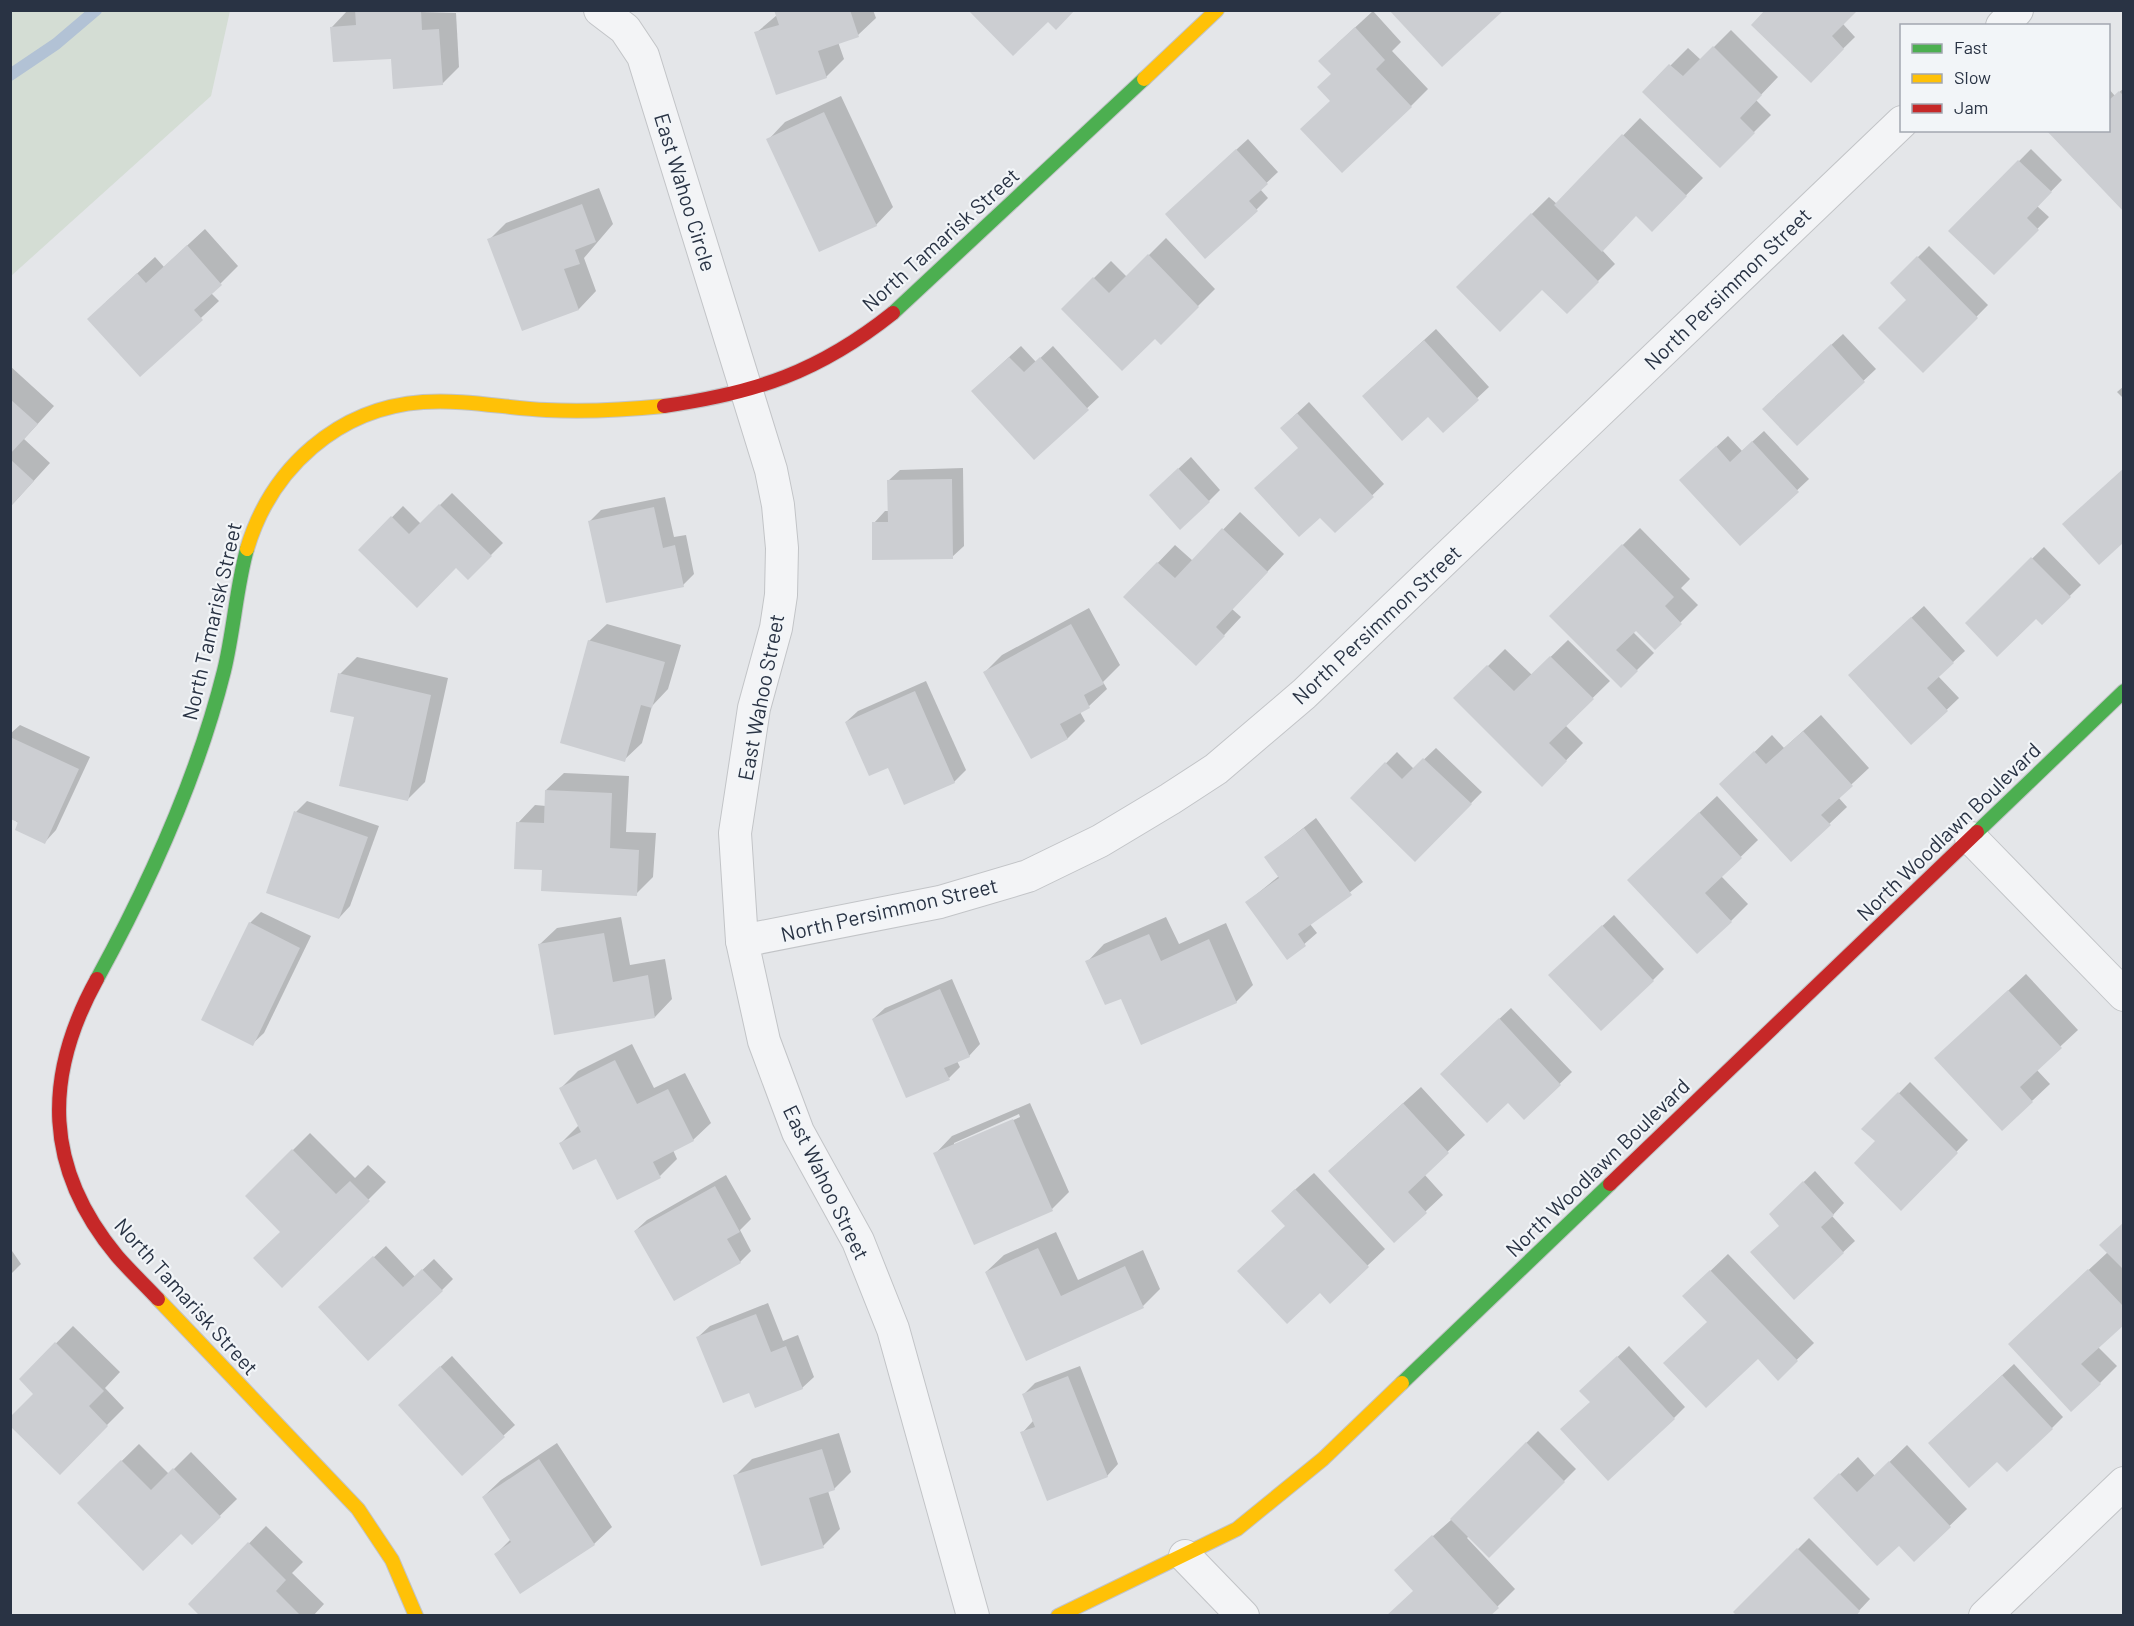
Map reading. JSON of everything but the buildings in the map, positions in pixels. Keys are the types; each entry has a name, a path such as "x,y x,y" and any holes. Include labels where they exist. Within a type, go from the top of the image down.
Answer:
{"street":[{"name":"East Wahoo Circle","path":"600,10 625,29 643,56 746,390"},
{"name":"North Tamarisk Street","path":"416,1616 399,1572 358,1509 117,1256 90,1218 71,1179 62,1150 58,1123 60,1070 76,1016 144,892 168,840 208,729 236,616 244,559 258,517 270,493 300,458 333,432 356,419 407,403 433,401 549,411 674,404 746,390 780,380 835,352 896,311 1217,10"},
{"path":"2004,24 2018,10"},
{"name":"North Persimmon Street","path":"742,941 940,902 1028,876 1100,841 1216,769 1304,694 1900,124"},
{"name":"East Wahoo Street","path":"746,390 771,470 778,505 783,561 776,628 754,708 735,833 742,941 764,1041 798,1132 858,1241 893,1329 973,1616"},
{"name":"North Woodlawn Boulevard","path":"1058,1616 1237,1529 1323,1460 2124,691"},
{"path":"1971,838 2124,994"},
{"path":"1985,1616 2124,1483"},
{"path":"1185,1556 1243,1616"}],"shaded area":[{"path":"11,10 230,11 211,96 11,276"}],"waterway":[{"path":"10,75 56,44 96,10"}],"traffic: fast":[{"path":"893,313 1144,79"},
{"path":"97,979 153,867 200,751 224,671 247,549"},
{"path":"1977,832 2124,691"},
{"path":"1402,1383 1610,1184"}],"traffic: slow":[{"path":"1144,79 1217,10"},
{"path":"247,549 258,520 273,493 291,468 312,447 336,430 363,416 392,407 438,401 561,411 664,406"},
{"path":"158,1299 358,1509 392,1560 416,1616"},
{"path":"1058,1616 1237,1529 1323,1459 1402,1383"}],"traffic: jam":[{"path":"664,406 728,394 785,377 839,351 893,313"},
{"path":"1610,1184 1977,832"},
{"path":"97,979 79,1015 67,1051 60,1087 59,1121 64,1156 75,1189 93,1223 117,1256 158,1299"}]}
